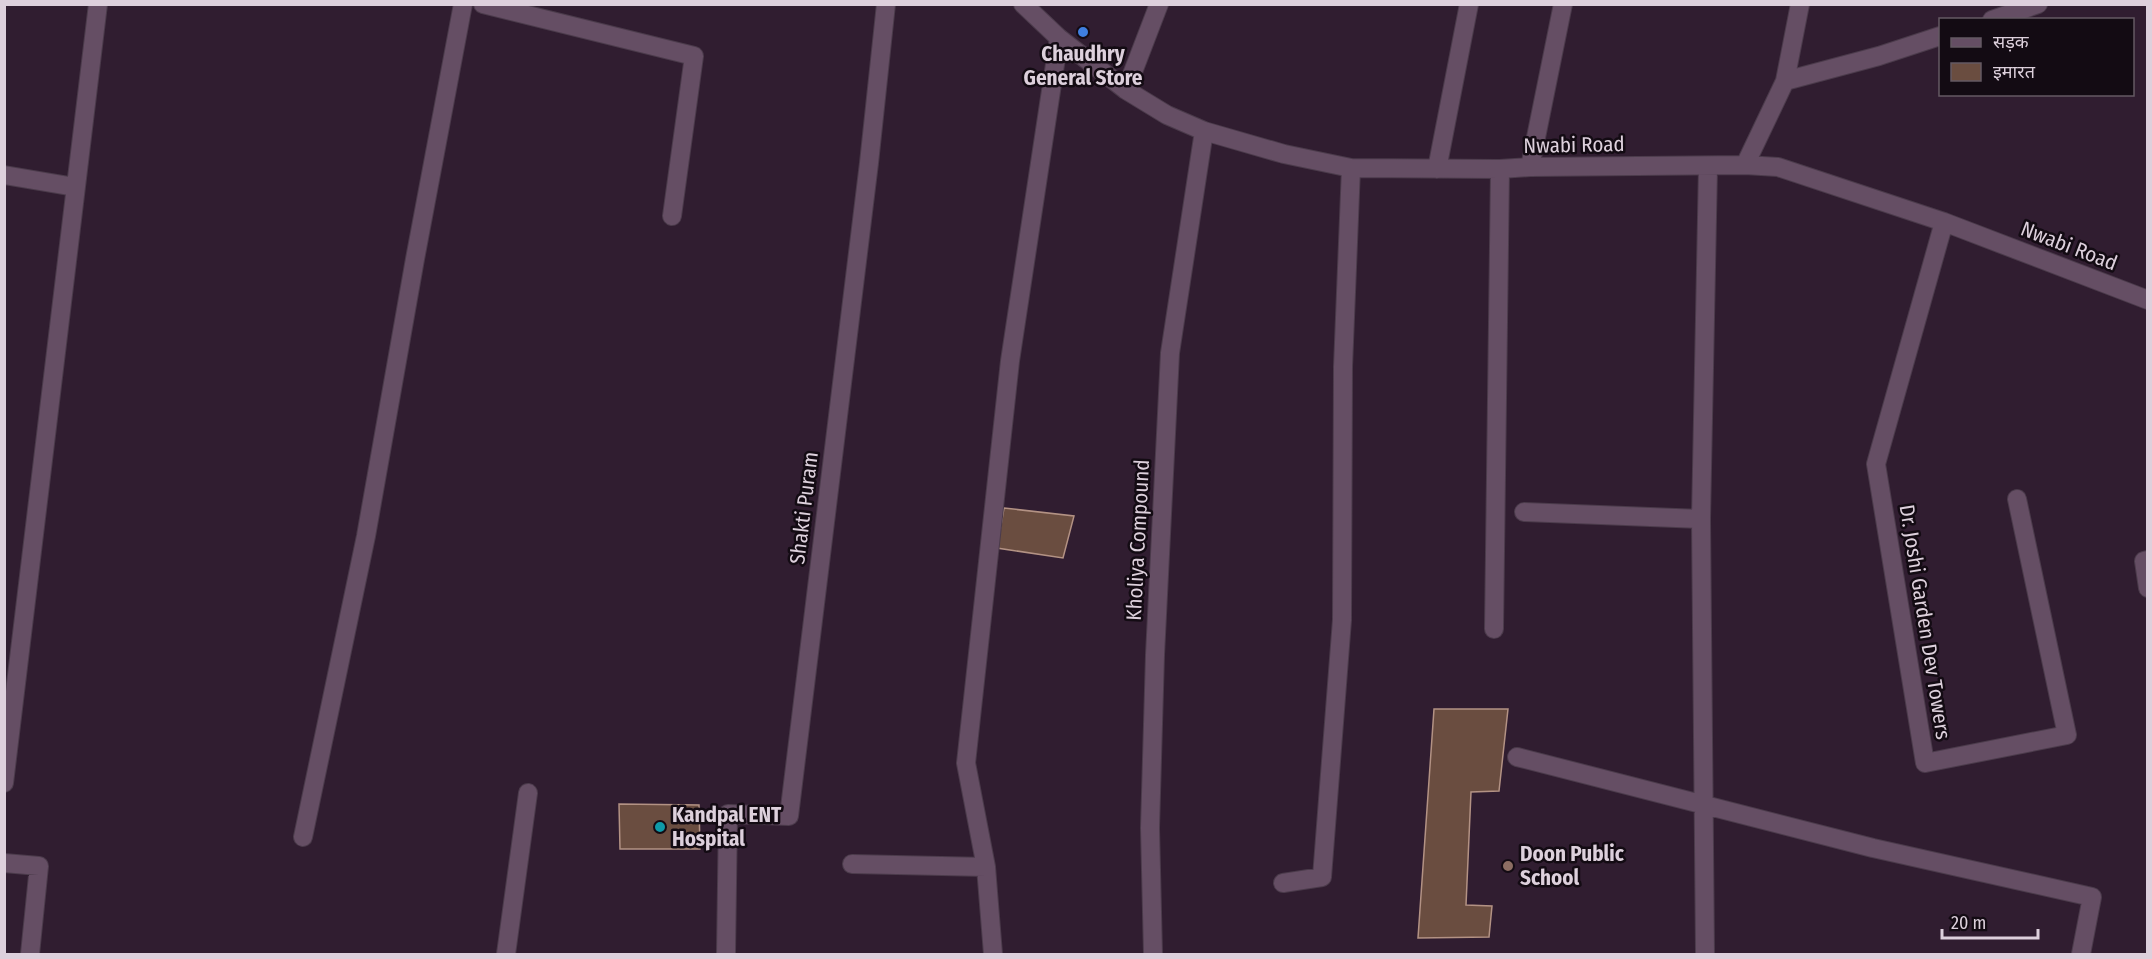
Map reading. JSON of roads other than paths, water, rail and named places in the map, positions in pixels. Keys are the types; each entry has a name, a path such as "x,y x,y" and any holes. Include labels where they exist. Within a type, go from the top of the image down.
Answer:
{"street":[{"path":"4,783 98,4"},
{"path":"303,837 366,536 463,4"},
{"path":"483,4 694,56 672,216"},
{"name":"Shakti Puram","path":"726,954 728,814 789,816 869,163 886,4"},
{"name":"Nwabi Road","path":"1023,4 1059,38 1126,90 1167,115 1204,131 1284,154 1351,168 1500,169 1745,165 1778,168 1944,222 2148,300"},
{"path":"1126,90 1158,4"},
{"path":"1437,169 1469,4"},
{"path":"1530,167 1563,4"},
{"path":"1745,165 1785,81 1800,4"},
{"path":"1998,18 2038,4"},
{"path":"1785,81 1879,56 1939,37"},
{"path":"993,954 986,867 966,763 1010,360 1059,38"},
{"name":"Kholiya Compound","path":"1153,954 1150,828 1155,655 1170,353 1204,131"},
{"path":"1705,954 1701,519 1708,167"},
{"path":"1283,883 1322,877 1342,620 1343,367 1351,168"},
{"path":"1494,629 1500,169"},
{"path":"4,176 75,187"},
{"name":"Dr. Joshi Garden Dev Towers","path":"1944,222 1876,464 1926,763 2067,735 2017,499"},
{"path":"1524,512 1701,519"},
{"path":"2148,560 2144,561 2148,588"},
{"path":"1517,757 1873,848 2092,897 2081,954"},
{"path":"507,954 528,793"},
{"path":"4,863 39,866 30,954"},
{"path":"852,864 986,867"}],"place":[{"name":"Chaudhry General Store","path":"1083,32"},
{"name":"Kandpal ENT Hospital","path":"660,827"},
{"name":"Doon Public School","path":"1508,866"}]}
